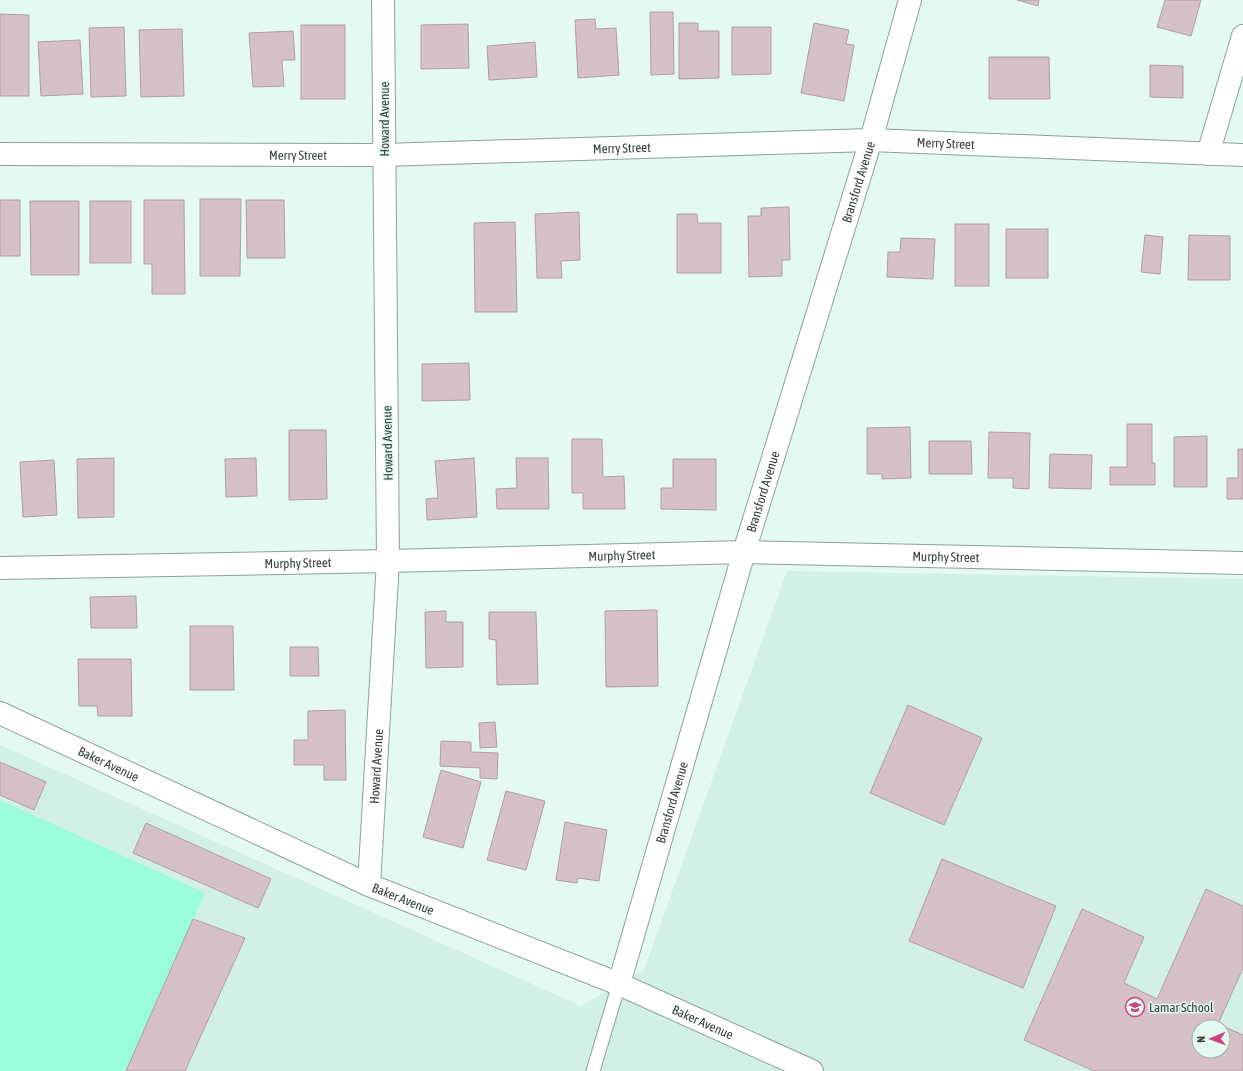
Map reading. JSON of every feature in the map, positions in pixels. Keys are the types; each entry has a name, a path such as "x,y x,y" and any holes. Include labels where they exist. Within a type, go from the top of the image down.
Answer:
{"street":[{"name":"Howard Avenue","path":"369,885 388,561 383,0"},
{"name":"Bransford Avenue","path":"619,984 744,552 871,140 910,0"},
{"path":"1208,154 1243,36"},
{"name":"Merry Street","path":"0,154 384,155 871,140 1208,154 1243,154"},
{"name":"Murphy Street","path":"0,568 388,561 744,552 1243,563"},
{"name":"Baker Avenue","path":"0,713 369,885 619,984 812,1071"}],"lane":[{"path":"593,1071 619,984"}],"shaded area":[{"path":"787,571 1243,579 1243,1071 0,1071 0,745 581,1006 644,970"}],"green space":[{"path":"0,800 205,893 126,1071 0,1071"}],"building":[{"path":"1017,0 1039,0 1038,6"},
{"path":"1165,0 1201,0 1191,36 1157,27"},
{"path":"650,12 673,12 674,74 651,75"},
{"path":"0,14 29,15 29,96 0,96"},
{"path":"595,19 596,29 616,28 619,75 578,78 575,20"},
{"path":"679,23 698,23 698,31 719,31 719,78 679,79"},
{"path":"814,23 849,30 846,44 854,45 844,101 801,93"},
{"path":"468,24 469,68 421,69 421,25"},
{"path":"301,25 345,25 345,99 301,99"},
{"path":"124,27 126,96 91,97 89,28"},
{"path":"732,27 771,27 771,74 732,75"},
{"path":"182,29 184,96 141,97 139,30"},
{"path":"293,31 295,60 282,60 284,86 253,87 249,33"},
{"path":"80,40 83,94 41,96 38,42"},
{"path":"535,42 537,77 489,80 487,46"},
{"path":"989,57 1049,57 1050,99 989,99"},
{"path":"1150,65 1183,66 1183,98 1150,97"},
{"path":"200,199 241,199 240,276 200,276"},
{"path":"0,200 20,200 20,256 0,256"},
{"path":"144,200 184,200 185,294 152,294 152,264 144,264"},
{"path":"246,200 284,200 285,258 247,258"},
{"path":"30,201 79,201 79,275 31,275"},
{"path":"90,201 131,201 131,263 90,263"},
{"path":"789,207 790,260 782,260 782,276 749,277 748,216 761,216 761,208"},
{"path":"579,212 580,260 561,261 562,278 537,278 535,214"},
{"path":"677,214 697,214 698,223 721,223 721,273 677,273"},
{"path":"515,222 517,312 475,312 474,223"},
{"path":"955,224 989,224 989,286 955,286"},
{"path":"1006,229 1048,229 1048,278 1006,278"},
{"path":"1145,235 1163,237 1160,274 1141,272"},
{"path":"1189,235 1230,236 1230,280 1188,280"},
{"path":"901,238 935,239 933,279 887,277 888,252 900,252"},
{"path":"469,363 470,400 422,401 422,364"},
{"path":"1127,424 1152,424 1152,463 1155,463 1155,485 1110,485 1110,467 1127,467"},
{"path":"910,427 911,478 882,479 882,474 867,474 867,428"},
{"path":"289,430 326,430 327,499 289,500"},
{"path":"989,432 1030,433 1029,489 1013,488 1013,478 988,478"},
{"path":"1207,436 1207,487 1174,487 1174,437"},
{"path":"572,439 602,439 603,477 624,476 625,509 583,509 583,493 572,493"},
{"path":"929,441 971,441 972,474 929,474"},
{"path":"1238,449 1243,449 1243,499 1227,499 1227,478 1238,478"},
{"path":"1050,454 1092,455 1091,489 1049,488"},
{"path":"114,458 114,517 78,518 77,459"},
{"path":"256,458 257,496 226,497 225,459"},
{"path":"474,458 477,517 427,520 426,499 438,498 435,461"},
{"path":"516,458 548,458 549,509 497,509 496,489 517,488"},
{"path":"673,459 716,459 716,510 661,509 661,488 673,488"},
{"path":"54,460 57,515 23,517 20,462"},
{"path":"136,596 137,628 91,628 90,597"},
{"path":"657,610 658,686 606,687 605,611"},
{"path":"446,611 446,622 463,622 463,667 426,668 425,612"},
{"path":"489,612 536,612 538,684 497,685 496,640 489,639"},
{"path":"190,626 233,626 234,690 190,690"},
{"path":"290,647 318,647 319,676 290,676"},
{"path":"78,659 131,659 132,716 98,716 97,706 79,706"},
{"path":"908,705 982,738 944,825 870,793"},
{"path":"345,710 346,780 324,780 324,765 294,765 294,740 308,740 308,711"},
{"path":"495,722 497,747 480,748 479,723"},
{"path":"441,741 471,742 471,752 498,753 497,779 480,778 480,768 440,766"},
{"path":"0,762 46,782 34,810 0,795"},
{"path":"441,770 481,782 463,848 423,837"},
{"path":"506,791 545,801 526,870 487,860"},
{"path":"565,822 607,830 599,881 578,878 577,883 556,880"},
{"path":"146,823 271,879 258,908 133,853"},
{"path":"942,859 1056,906 1023,988 909,941"},
{"path":"1206,889 1243,906 1243,968 1220,1019 1191,1019 1191,1059 1231,1059 1231,1030 1243,1035 1243,1071 1094,1071 1024,1040 1082,909 1144,937 1124,983 1157,999"},
{"path":"193,919 245,938 185,1071 126,1071"}],"place":[{"name":"Lamar School","path":"1135,1007"}]}
